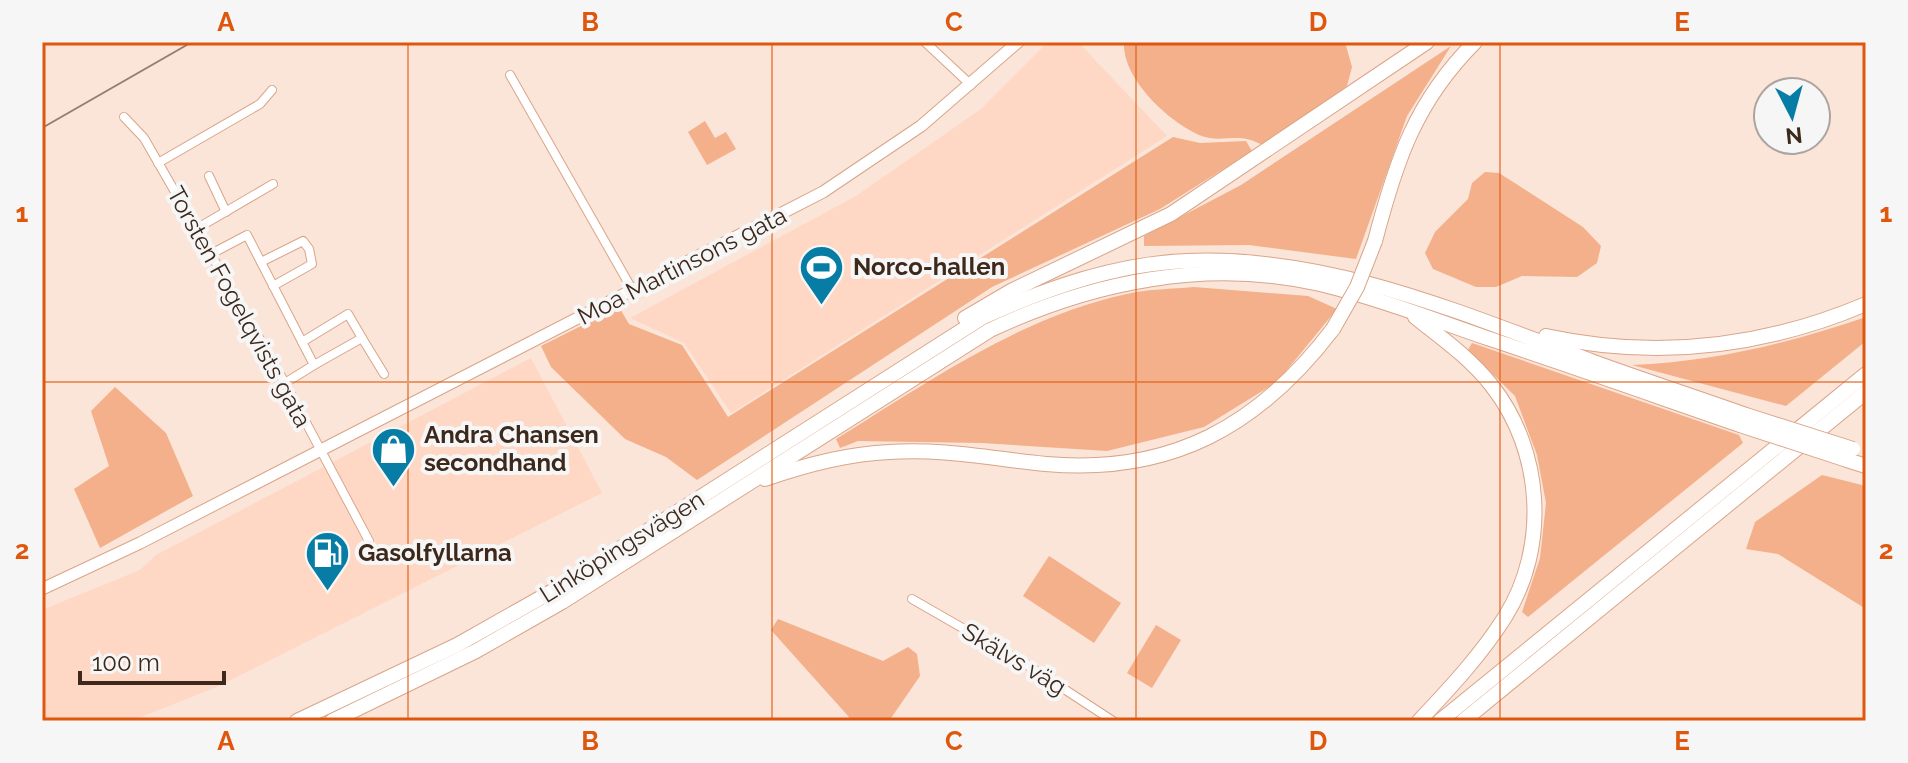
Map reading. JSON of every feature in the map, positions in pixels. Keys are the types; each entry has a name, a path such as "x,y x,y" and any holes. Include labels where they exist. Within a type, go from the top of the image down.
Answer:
{"highway":[{"path":"931,348 964,319 997,298 1171,214 1427,42"},
{"path":"742,487 810,464 890,451 937,452 1079,466 1109,465 1167,455 1218,434 1266,403 1311,359 1333,329 1357,287 1375,241 1410,130 1439,82 1475,42"},
{"path":"931,348 1019,301 1055,287 1124,276 1185,261 1277,263 1321,270 1499,326 1743,420"},
{"path":"742,487 990,330 1124,276 1276,277 1319,284 1855,454 1866,466"},
{"path":"1499,326 1612,347 1686,349 1762,339 1866,304"},
{"path":"1405,309 1460,353 1493,387 1522,440 1532,475 1535,514 1530,558 1506,616 1470,664 1419,721"},
{"name":"Linköpingsvägen","path":"297,721 444,651 548,594 931,348"},
{"path":"1440,721 1866,374"},
{"path":"1463,721 1866,392"},
{"name":"Linköpingsvägen","path":"332,721 513,631 742,487"}],"street":[{"path":"925,42 972,86"},
{"name":"Moa Martinsons gata","path":"42,589 320,451 823,192 882,155 972,86 1018,42"},
{"path":"510,75 633,291"},
{"name":"Torsten Fogelqvists gata","path":"158,163 260,104 272,90"},
{"name":"Torsten Fogelqvists gata","path":"124,117 144,138 285,383 320,451"},
{"path":"209,176 226,212"},
{"path":"196,229 273,184"},
{"path":"211,254 247,235 314,365"},
{"path":"261,262 303,241 309,249 312,264 273,286"},
{"path":"302,342 348,314 384,374"},
{"path":"285,383 362,338"},
{"path":"320,451 369,541"},
{"name":"Skälvs väg","path":"912,599 1032,668 1113,721"}],"shaded area":[{"path":"1048,42 1078,42 1167,136 731,413 684,343 630,318 856,196 981,109"},
{"path":"1124,42 1345,42 1352,67 1347,86 1264,146 1246,139 1208,138 1174,120 1139,84 1125,56"},
{"path":"1451,46 1407,116 1356,259 1249,245 1144,246 1144,236 1241,185"},
{"path":"705,121 715,138 726,132 736,149 707,165 688,132"},
{"path":"1173,137 1200,143 1246,141 1252,151 1160,209 992,287 697,480 666,457 625,439 551,367 541,346 619,307 629,324 682,345 728,417"},
{"path":"1485,172 1499,173 1583,227 1601,246 1597,263 1577,277 1522,276 1496,287 1476,287 1433,269 1425,253 1435,232 1468,199 1472,183"},
{"path":"1194,287 1308,296 1337,309 1277,382 1204,427 1107,451 982,443 858,441 840,448 836,439 940,374 1049,318 1127,294"},
{"path":"1866,317 1866,341 1786,406 1632,365 1692,360 1750,350"},
{"path":"1472,343 1739,435 1743,443 1528,617 1522,612 1540,558 1546,503 1537,455 1515,396 1468,350"},
{"path":"531,358 602,493 219,686 131,721 42,721 42,610 140,570 156,555"},
{"path":"115,387 166,433 193,496 100,548 74,489 109,466 91,411"},
{"path":"1822,475 1866,486 1866,609 1778,554 1746,549 1755,522"},
{"path":"1049,556 1121,603 1094,643 1023,596"},
{"path":"778,619 883,661 908,647 917,654 920,676 889,721 846,721 849,717 771,630"},
{"path":"1156,625 1181,640 1152,688 1127,673"}],"tram line":[{"path":"42,128 192,42"}],"place":[{"name":"Norco-hallen","path":"822,306"},
{"name":"Andra Chansen secondhand","path":"393,488"},
{"name":"Gasolfyllarna","path":"327,592"}]}
